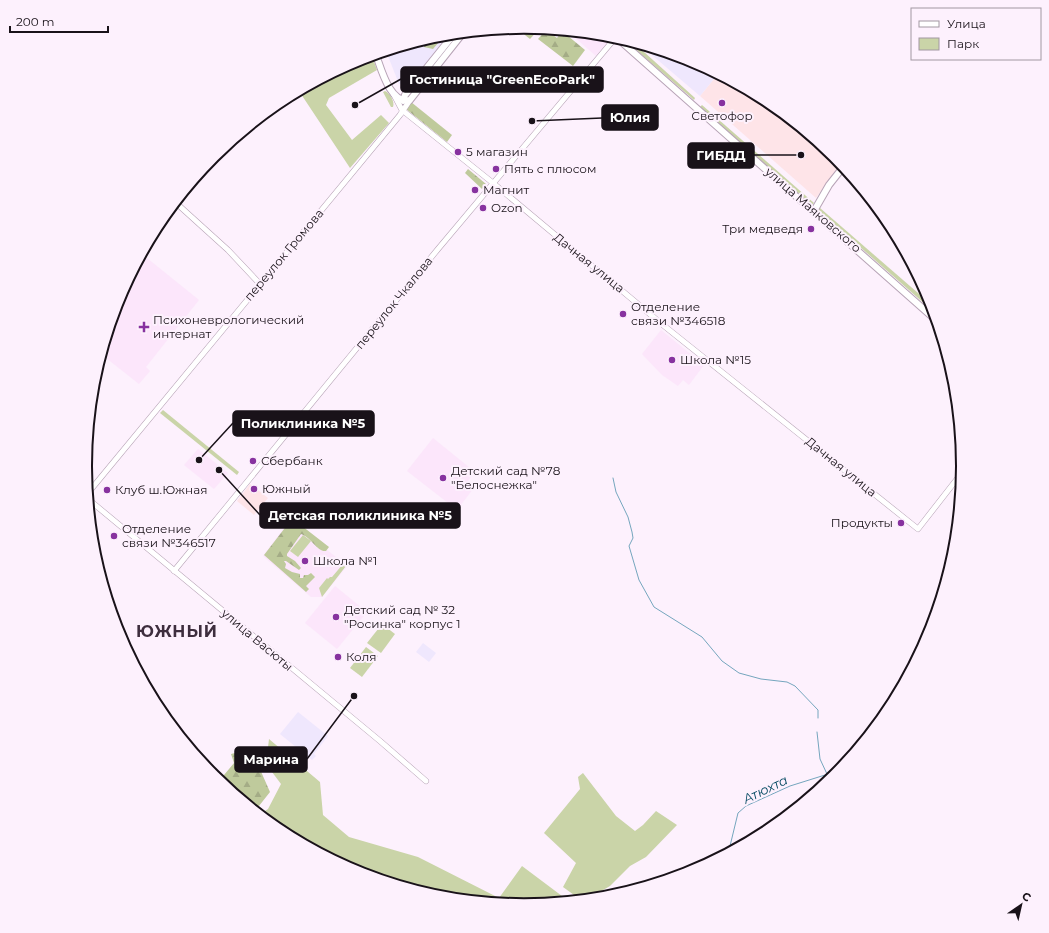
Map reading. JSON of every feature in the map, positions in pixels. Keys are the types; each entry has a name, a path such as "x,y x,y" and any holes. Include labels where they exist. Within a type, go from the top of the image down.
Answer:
{"main road":[{"name":"переулок Громова","path":"406,99 457,40"},
{"name":"переулок Громова","path":"406,99 449,41"},
{"name":"улица Маяковского","path":"627,47 929,314"},
{"name":"Дачная улица","path":"379,59 388,85 394,93"},
{"path":"394,93 406,99"},
{"path":"814,211 829,185 840,171"}],"street":[{"name":"переулок Чкалова","path":"174,571 493,183 611,43"},
{"name":"Дачная улица","path":"394,93 402,110 493,183 663,324 918,529 957,480"},
{"name":"переулок Громова","path":"93,488 402,110 406,99"},
{"path":"179,206 228,250 260,284"},
{"name":"улица Васюты","path":"94,504 380,741 426,781"}],"shaded area":[{"path":"574,37 607,42 596,56"},
{"path":"444,41 410,83 399,84 388,56"},
{"path":"649,53 690,67 714,78 700,96"},
{"path":"714,78 741,92 788,123 810,141 837,168 816,198 700,96"},
{"name":"Психоневрологический интернат","path":"146,257 199,300 146,367 150,371 139,384 106,358 115,327 125,301"},
{"name":"Школа №15","path":"661,330 704,365 689,385 683,380 678,386 662,375 642,354"},
{"name":"Детский сад №78 \"Белоснежка\"","path":"433,438 475,472 466,483 473,489 457,510 407,471"},
{"path":"198,449 228,473 214,489 184,465"},
{"path":"250,484 268,498 254,515 237,501"},
{"name":"Школа №1","path":"290,520 347,566 322,597 311,597 263,556"},
{"name":"Детский сад № 32 \"Росинка\" корпус 1","path":"335,586 367,612 337,649 305,623"},
{"path":"423,643 436,653 429,662 416,652"},
{"path":"298,712 328,736 314,754 316,756 312,760 280,734"}],"green space":[{"path":"524,34 534,34 530,39"},
{"path":"542,35 553,35 557,38 559,36 569,37 585,50 573,66 538,39"},
{"path":"439,42 433,49 424,46"},
{"path":"634,49 643,51 695,98 694,100"},
{"path":"374,61 377,70 329,98 326,105 352,140 381,115 389,123 350,168 302,96 333,79"},
{"path":"385,91 392,98 393,107 391,107 383,92"},
{"path":"411,102 452,135 447,142 406,109"},
{"path":"702,105 814,203 812,205 700,107"},
{"path":"468,169 486,184 482,189 465,173"},
{"path":"820,208 922,296 925,305 818,210"},
{"path":"163,410 239,472 237,475 160,413"},
{"path":"293,519 329,547 326,551 323,551 301,534 287,554 287,556 295,561 301,568 299,570 284,561 286,564 285,568 300,574 300,578 303,578 304,575 311,573 315,577 306,586 309,589 306,592 264,555"},
{"path":"303,535 311,541 298,557 290,551"},
{"path":"343,564 346,566 322,597 319,588 327,578 332,577"},
{"path":"382,624 395,634 381,653 367,643"},
{"path":"366,647 378,656 362,677 350,668"},
{"path":"269,739 320,782 323,815 349,837 418,857 499,898 522,866 563,897 524,899 496,898 440,891 385,876 359,866 308,841 264,812 268,809 281,784 266,764"},
{"path":"243,751 258,759 259,767 270,792 258,807 222,775 234,763 231,754"},
{"path":"583,773 616,816 635,831 656,811 677,825 646,857 630,866 610,886 599,892 575,896 563,887 576,863 544,833 580,789 578,777"}],"waterway":[{"path":"613,478 616,492 628,517 632,532 633,538 629,546 639,580 654,607 702,637 722,661 739,673 761,679 787,682 795,686 818,710 818,718"},
{"path":"817,732 820,759 827,774"},
{"name":"Атюхта","path":"730,847 738,813 746,806 790,786 828,774"}],"place":[{"name":"Светофор","path":"722,103"},
{"name":"Гостиница \"GreenEcoPark\"","path":"355,105"},
{"name":"Юлия","path":"532,121"},
{"name":"5 магазин","path":"458,152"},
{"name":"ГИБДД","path":"801,155"},
{"name":"Пять с плюсом","path":"496,169"},
{"name":"Магнит","path":"475,190"},
{"name":"Ozon","path":"483,208"},
{"name":"Три медведя","path":"811,229"},
{"name":"Отделение связи №346518","path":"623,314"},
{"name":"Психоневрологический интернат","path":"144,327"},
{"name":"Школа №15","path":"672,360"},
{"name":"Поликлиника №5","path":"199,460"},
{"name":"Сбербанк","path":"253,461"},
{"name":"Детская поликлиника №5","path":"219,470"},
{"name":"Детский сад №78 \"Белоснежка\"","path":"443,478"},
{"name":"Южный","path":"254,489"},
{"name":"Клуб ш.Южная","path":"107,490"},
{"name":"Продукты","path":"901,523"},
{"name":"Отделение связи №346517","path":"114,536"},
{"name":"Школа №1","path":"305,561"},
{"name":"Детский сад № 32 \"Росинка\" корпус 1","path":"336,617"},
{"name":"Коля","path":"338,657"},
{"name":"Марина","path":"354,696"}],"district":[{"name":"ЮЖНЫЙ","path":"177,631"}]}
